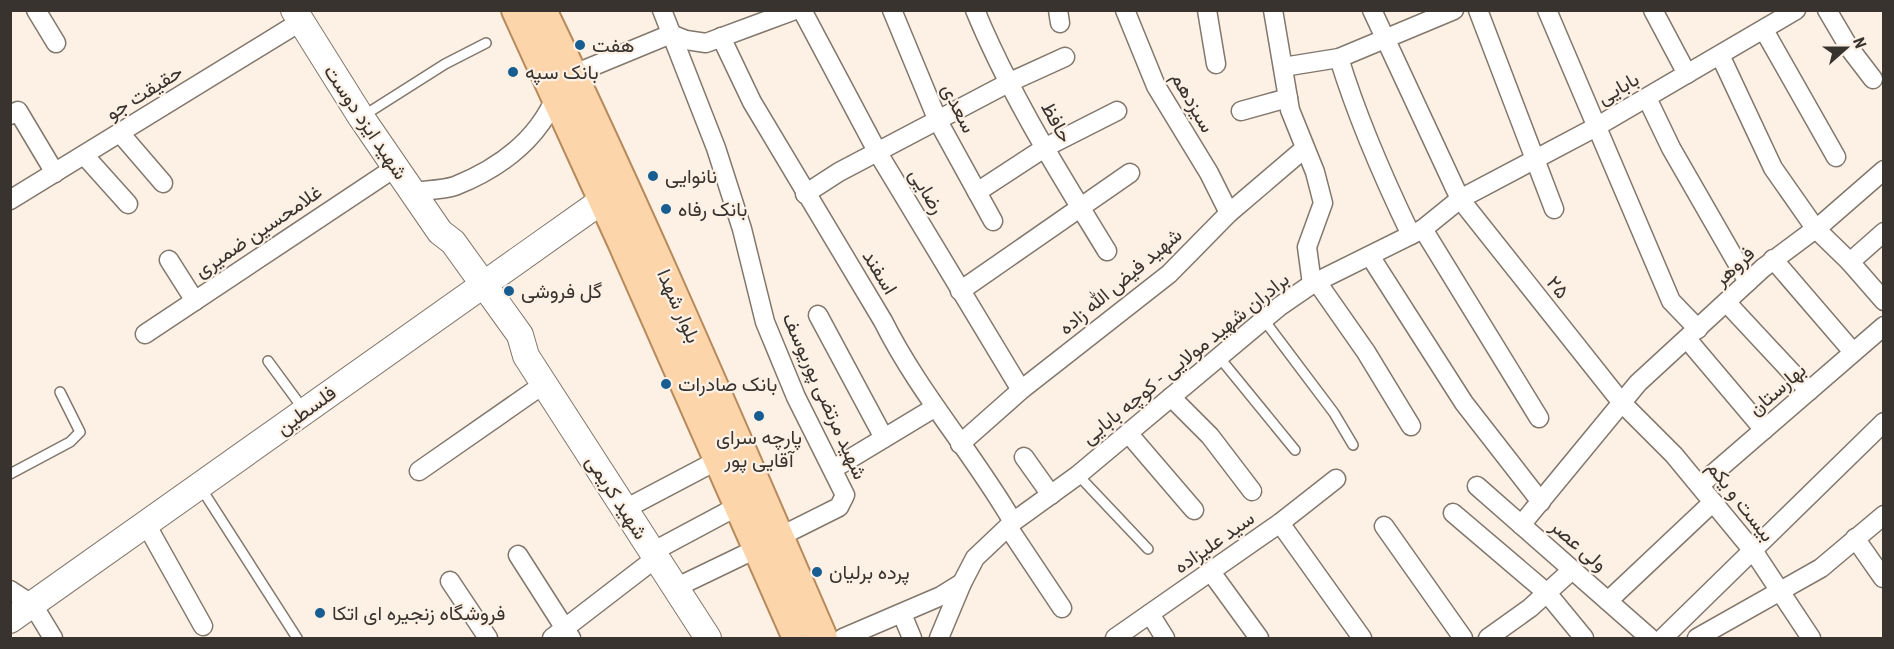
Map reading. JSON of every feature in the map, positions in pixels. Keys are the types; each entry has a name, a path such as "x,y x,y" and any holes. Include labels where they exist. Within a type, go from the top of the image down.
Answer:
{"main road":[{"name":"بلوار شهدا","path":"516,10 738,506 768,543 823,639"},
{"name":"بلوار شهدا","path":"542,10 574,74 768,543 796,639"},
{"name":"شهید ایزد دوست","path":"297,16 361,117 440,232 442,248 478,287"},
{"name":"فلسطین","path":"10,620 603,200"},
{"name":"شهید کریمی","path":"478,287 510,343 526,356 708,639"}],"street":[{"path":"36,10 56,43"},
{"name":"شهید مرتضی پوریوسف","path":"662,10 716,148 742,229 765,322 796,397 845,495 839,507 768,543"},
{"path":"574,74 671,34 706,43 761,16 795,10"},
{"name":"رضایی","path":"802,10 878,153 1021,390"},
{"name":"سعدی","path":"892,10 938,121 993,222"},
{"name":"حافظ","path":"975,10 1010,82 1107,251"},
{"path":"1208,10 1216,64"},
{"path":"1273,10 1288,98 1304,149 1315,172 1323,203 1307,247 1315,283 1366,352 1411,426"},
{"name":"۲۵","path":"1372,10 1460,199 1622,403"},
{"path":"1283,67 1340,58 1454,10"},
{"path":"1478,10 1554,209"},
{"path":"1547,10 1671,301 1764,430"},
{"path":"1653,10 1687,74"},
{"path":"1827,10 1850,49 1873,79"},
{"name":"بابایی","path":"1460,199 1596,127 1795,11"},
{"name":"سیزدهم","path":"1130,12 1156,86 1209,173 1229,213"},
{"name":"حقیقت جو","path":"10,200 120,133 297,16"},
{"path":"1764,30 1836,157"},
{"name":"اسفند","path":"721,37 752,102 805,194 934,408 992,485 1011,524 1062,608"},
{"path":"1720,56 1773,168 1815,228 1850,262 1884,301"},
{"path":"805,194 1010,82 1065,57"},
{"path":"1340,58 1355,109 1376,162 1417,232 1539,418"},
{"path":"413,192 453,186 500,163 525,144 546,120 556,96"},
{"path":"1241,111 1288,98"},
{"path":"1647,98 1671,148 1748,282"},
{"path":"10,115 18,111 55,172"},
{"path":"977,192 1046,147 1117,111"},
{"path":"120,133 163,183"},
{"name":"شهید فیض الله زاده","path":"960,444 1021,390 1169,274 1229,213 1304,149"},
{"path":"84,155 128,204"},
{"name":"غلامحسین ضمیری","path":"145,334 396,167"},
{"name":"فروهر","path":"1521,525 1638,383 1773,259 1815,228 1884,170"},
{"path":"960,291 1130,173"},
{"name":"برادران شهید مولایی - کوچه بابایی","path":"939,639 975,558 1011,524 1078,475 1264,320 1315,283 1417,232 1460,199"},
{"path":"1850,262 1884,232"},
{"path":"1370,256 1464,403 1541,502"},
{"path":"1773,259 1853,352"},
{"path":"169,260 195,301"},
{"path":"1727,303 1809,391"},
{"path":"818,315 884,438"},
{"name":"بهارستان","path":"1700,485 1884,326"},
{"path":"419,471 544,384"},
{"path":"1170,397 1210,436 1252,491"},
{"name":"بیست و یکم","path":"1622,403 1674,454 1754,552 1811,639"},
{"path":"832,469 934,408"},
{"path":"1663,639 1884,423"},
{"path":"1128,433 1194,510"},
{"path":"1024,457 1051,495"},
{"path":"625,509 718,460"},
{"name":"سید علیزاده","path":"1115,639 1280,523 1336,479"},
{"name":"ولی عصر","path":"1477,486 1650,639"},
{"path":"1608,601 1713,502"},
{"path":"518,555 563,635 654,555 738,506"},
{"path":"1453,513 1547,592 1584,639"},
{"path":"1697,639 1821,568 1884,515"},
{"path":"1280,523 1362,639"},
{"path":"146,524 202,626"},
{"path":"1383,526 1463,639"},
{"path":"1855,538 1883,578"},
{"path":"675,588 768,543"},
{"path":"1488,639 1572,570"},
{"path":"1211,572 1259,639"},
{"path":"450,581 488,639"},
{"path":"843,639 941,596 962,583"},
{"path":"10,590 33,605 53,639"},
{"path":"902,614 912,639"},
{"path":"1150,614 1165,639"}],"lane":[{"path":"361,117 445,64 486,44"},
{"path":"1264,320 1334,414 1353,445"},
{"path":"1219,357 1295,450"},
{"path":"268,361 304,411"},
{"path":"10,474 70,442 80,432 60,392"},
{"path":"1078,475 1148,549"},
{"path":"200,486 297,639"}],"place":[{"name":"هفت","path":"580,45"},
{"name":"بانک سپه","path":"513,72"},
{"name":"نانوایی","path":"653,176"},
{"name":"بانک رفاه","path":"666,209"},
{"name":"گل فروشی","path":"509,291"},
{"name":"بانک صادرات","path":"666,384"},
{"name":"پارچه سرای آقایی پور","path":"759,416"},
{"name":"پرده برلیان","path":"817,572"},
{"name":"فروشگاه زنجیره ای اتکا","path":"320,613"}]}
